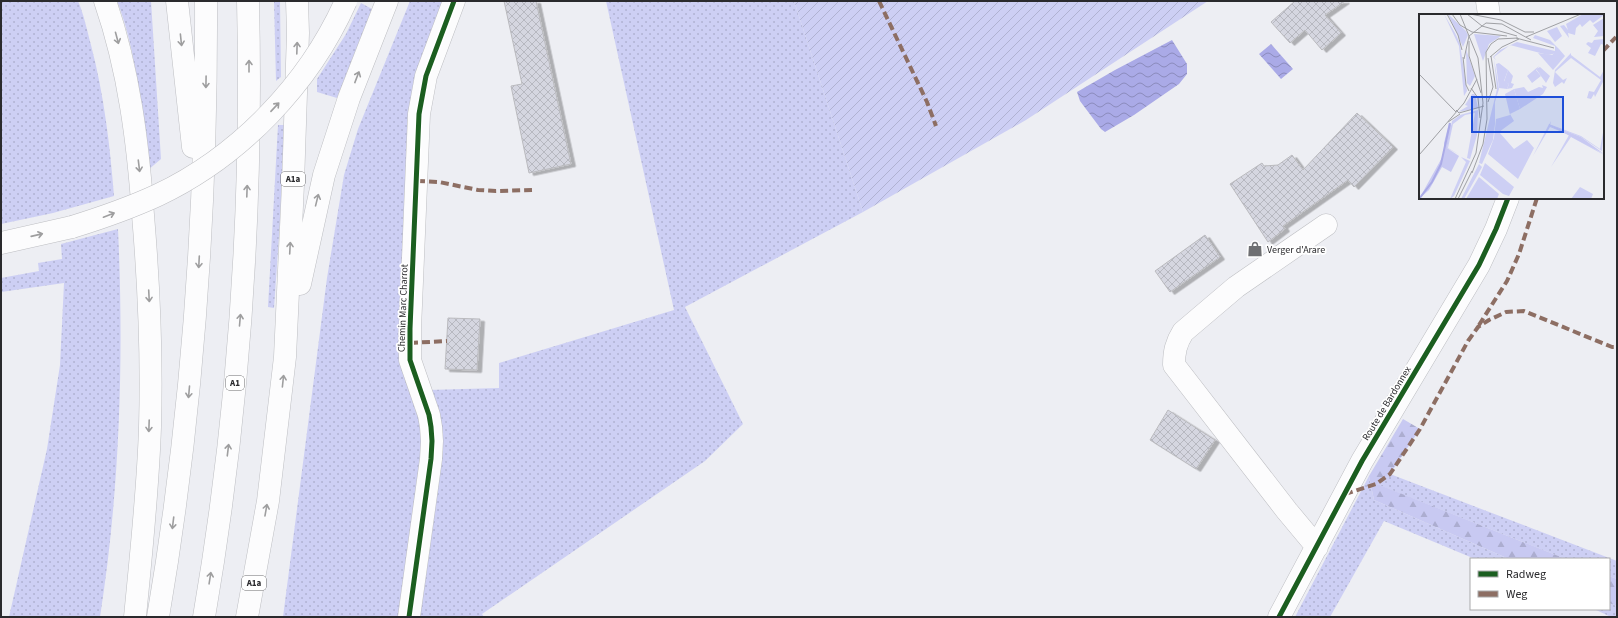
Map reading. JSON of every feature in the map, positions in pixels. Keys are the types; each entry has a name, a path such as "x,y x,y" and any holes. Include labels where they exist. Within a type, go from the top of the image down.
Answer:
{"main road":[{"path":"105,1 114,28 125,72 137,152 147,260 150,428 135,617"},
{"path":"177,1 202,223"},
{"path":"158,617 172,532 186,418 196,309 202,223 206,108 206,1"},
{"name":"A1","path":"204,617 226,467 242,304 249,146 248,1"},
{"name":"A1a","path":"247,617 270,487 285,357 294,168 298,33 297,1"},
{"path":"1,243 72,227 103,217 157,196 182,183 208,166 254,129 295,86 328,37 346,1"},
{"path":"285,357 309,238 324,175 349,98 387,1"},
{"name":"Chemin Marc Charrot","path":"409,617 432,441 428,415 410,360 419,114 426,76 454,1"},
{"path":"1487,1 1489,14"},
{"name":"Route de Bardonnex","path":"1279,617 1362,461 1479,265 1496,229 1508,199"},
{"path":"1317,547 1287,511 1174,365 1174,354 1178,341 1183,332 1236,287 1326,225"}],"shaded area":[{"path":"1,1 78,1 100,83 114,196 53,213 1,224"},
{"path":"117,1 151,1 161,159 148,170 138,84 130,42"},
{"path":"274,1 280,1 281,77 276,81"},
{"path":"410,1 445,1 413,87 398,350 401,368 413,392 421,428 421,453 399,617 283,617 327,278 344,175 358,129"},
{"path":"606,1 794,1 863,212 685,307 743,424 705,461 482,614 484,617 417,617 428,390 499,388 499,363 674,310"},
{"path":"794,1 1208,1 1026,120 863,212"},
{"path":"361,3 372,9 337,98 317,92 317,79 346,34"},
{"path":"278,125 284,125 280,221 274,308 268,307"},
{"path":"118,229 121,326 119,423 112,521 100,617 9,617 47,449 60,365 64,283 1,292 1,278 39,271 38,263 62,259 61,244"},
{"path":"1390,474 1609,558 1563,558 1376,484"},
{"path":"1369,476 1374,500 1507,558 1473,558 1384,521 1330,617 1295,617"},
{"path":"1610,558 1617,561 1617,579 1610,576"},
{"path":"1610,603 1617,606 1617,617 1611,617 1596,610 1610,610"}],"green space":[{"path":"1403,419 1420,429 1390,474 1377,484 1563,558 1507,558 1374,500 1369,476"},
{"path":"1610,576 1617,579 1617,606 1610,603"}],"water":[{"path":"1172,40 1187,64 1187,74 1179,84 1134,115 1105,132 1101,129 1080,101 1077,92"},
{"path":"1271,44 1293,69 1281,79 1259,54"}],"building":[{"path":"504,1 536,1 571,164 529,173 511,86 522,84"},
{"path":"1295,1 1345,1 1325,15 1341,33 1322,50 1305,30 1290,43 1271,22"},
{"path":"1357,113 1393,147 1354,187 1348,180 1283,226 1285,229 1268,242 1230,184 1262,163 1264,166 1278,165 1292,155 1303,170"},
{"path":"1205,235 1220,257 1170,292 1155,271"},
{"path":"448,318 480,319 477,370 445,369"},
{"path":"1168,410 1215,440 1196,469 1150,440"}],"marked path":[{"path":"879,1 927,102 936,126"},
{"path":"1604,50 1616,37"},
{"path":"417,181 439,182 478,190 532,190"},
{"path":"1479,325 1507,281 1519,254 1537,199"},
{"path":"1345,494 1376,484 1390,474 1420,429 1468,341 1478,327 1489,320 1506,312 1524,311 1612,347 1617,347"},
{"path":"410,343 447,341"}],"cycle path":[{"path":"409,617 431,459 432,441 429,415 410,360 419,114 426,76 454,1"},
{"path":"1279,617 1362,461 1479,265 1496,229 1508,199"}],"place":[{"name":"Verger d'Arare","path":"1255,249"}]}
